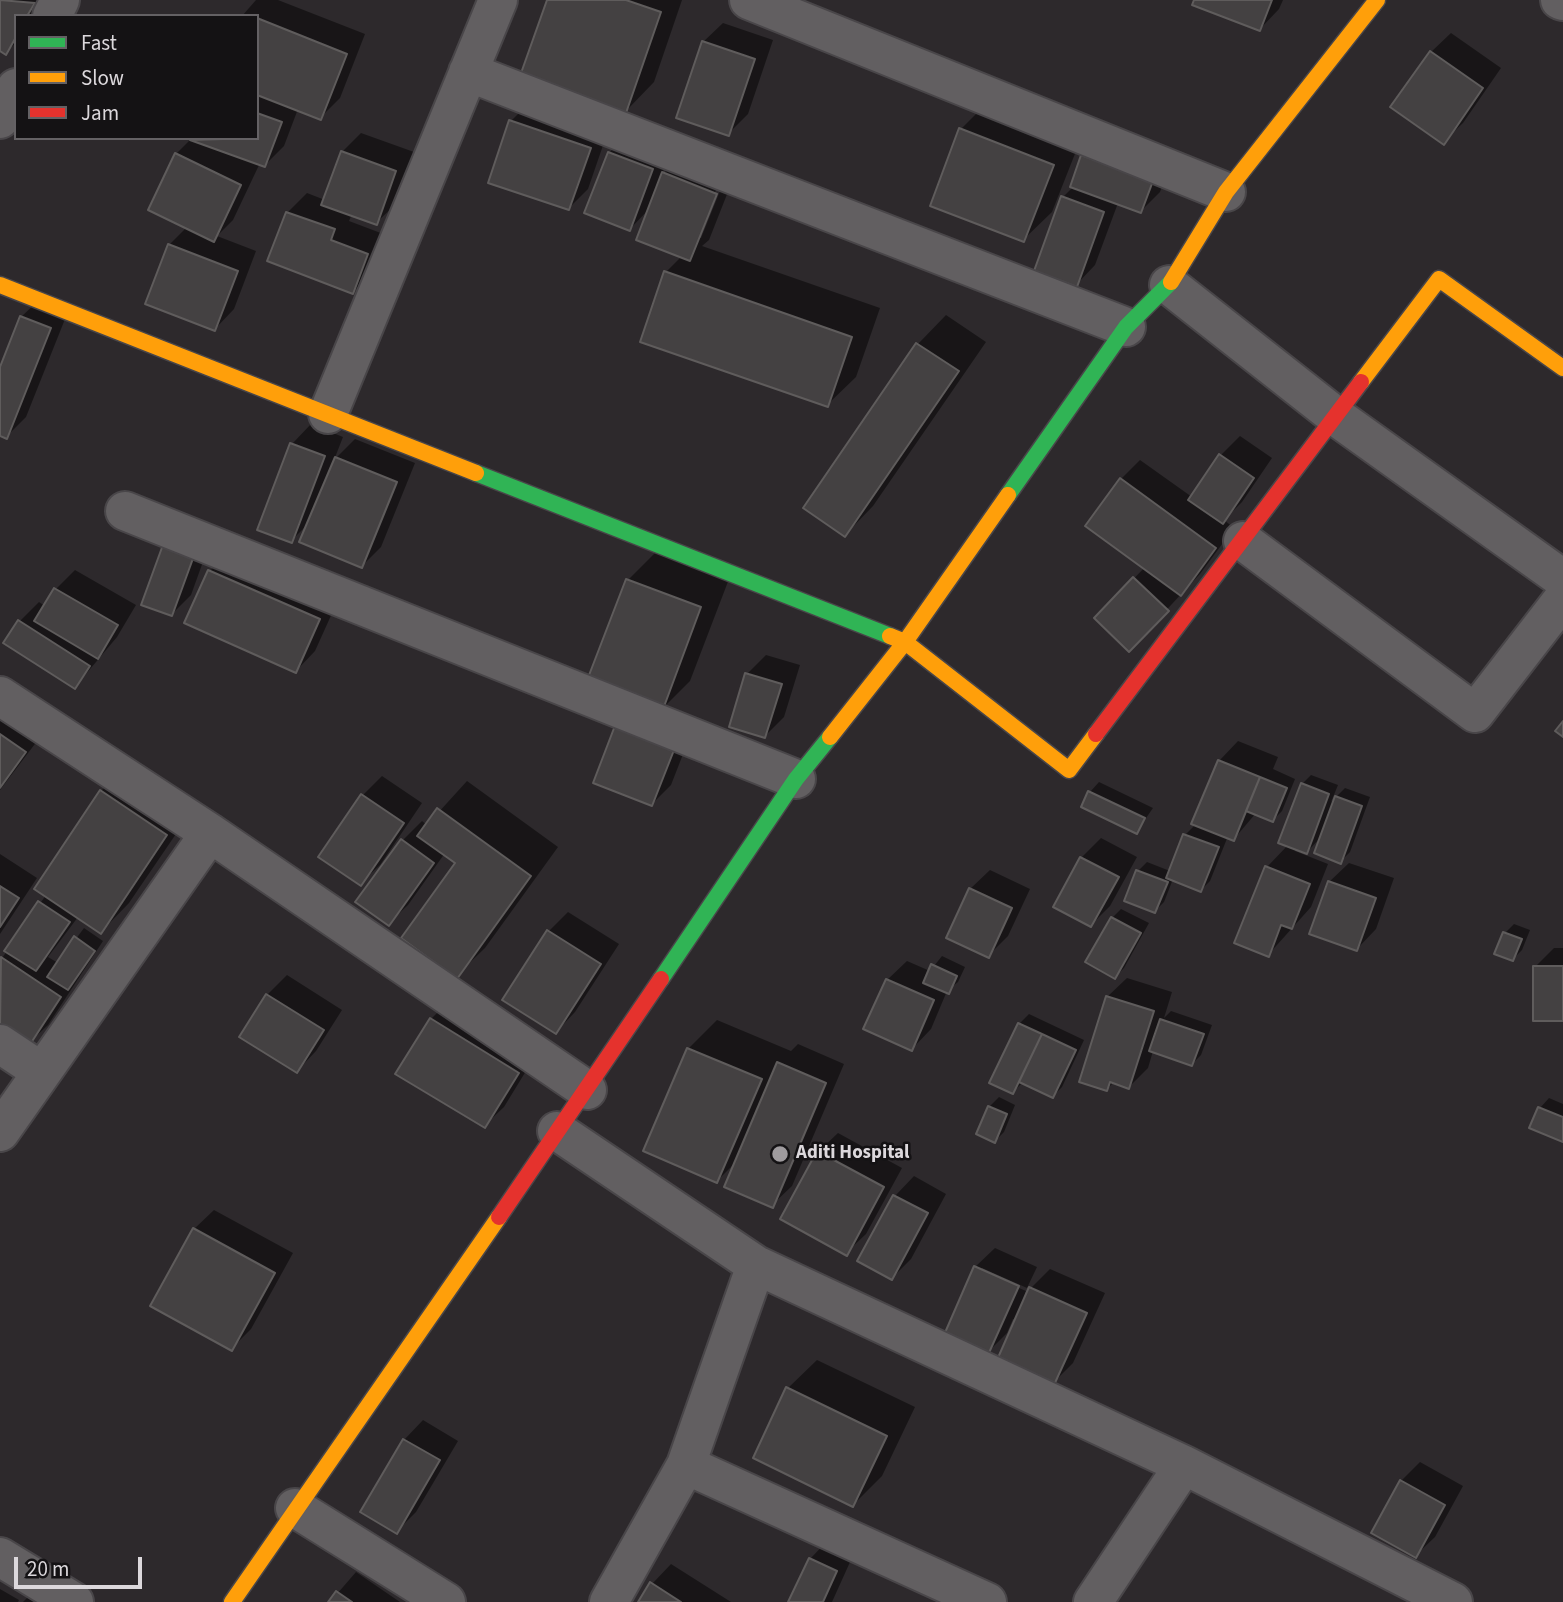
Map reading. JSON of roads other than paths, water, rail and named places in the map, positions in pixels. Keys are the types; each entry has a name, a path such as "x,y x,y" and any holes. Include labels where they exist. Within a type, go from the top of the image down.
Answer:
{"main road":[{"path":"232,1602 587,1090 796,779 905,642 1126,327 1169,285 1226,192 1377,0"},
{"path":"0,285 905,642 1069,770 1338,418 1439,279 1563,368"}],"street":[{"path":"328,414 498,0"},
{"path":"749,0 1226,192"},
{"path":"468,72 1126,327"},
{"path":"0,119 14,92"},
{"path":"1169,285 1338,418 1563,579"},
{"path":"125,511 796,779"},
{"path":"1243,541 1475,713 1563,599"},
{"path":"0,696 210,833 587,1090"},
{"path":"0,1132 210,833"},
{"path":"0,1044 42,1072"},
{"path":"557,1130 756,1265 1184,1465 1453,1602"},
{"path":"609,1602 686,1465 756,1265"},
{"path":"686,1465 987,1602"},
{"path":"1093,1602 1184,1465"},
{"path":"295,1508 446,1602"},
{"path":"0,1557 74,1602"}],"place":[{"name":"Aditi Hospital","path":"780,1154"}]}
